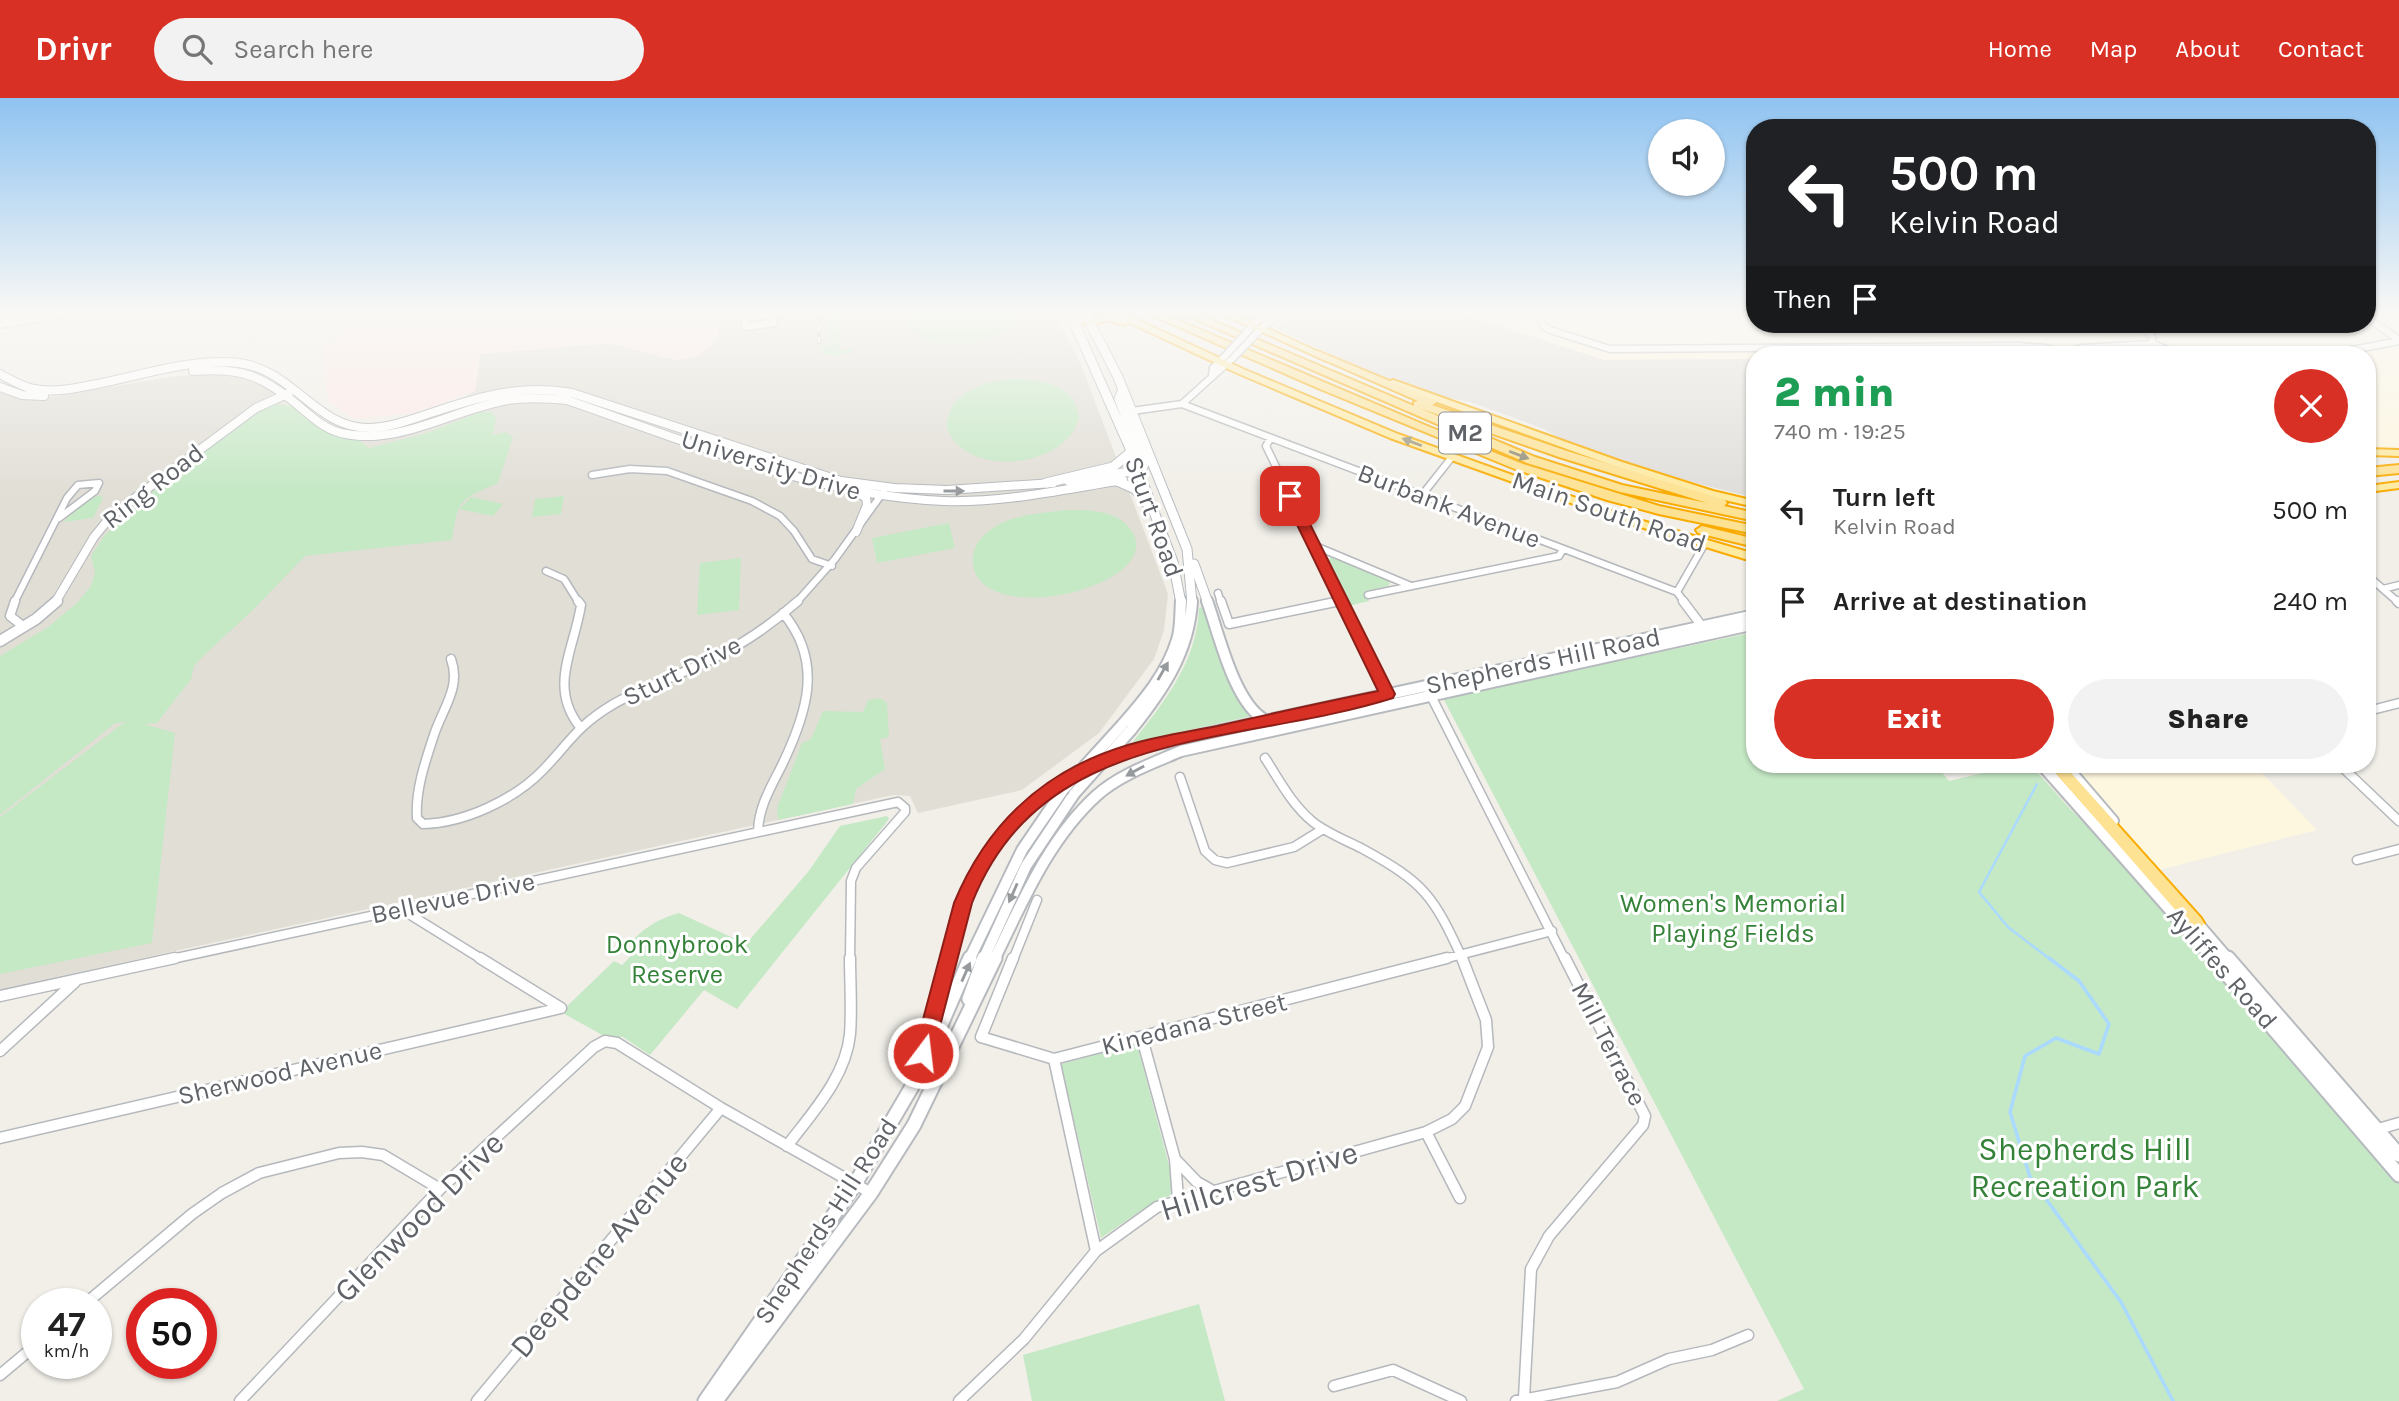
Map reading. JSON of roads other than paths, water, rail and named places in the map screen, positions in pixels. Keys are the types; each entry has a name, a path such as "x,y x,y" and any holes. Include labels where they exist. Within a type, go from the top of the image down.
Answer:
{"highway":[{"name":"Main South Road","path":"1258,374 1347,417 1452,457 1704,545 1746,556"},
{"name":"M2","path":"1294,374 1557,482 1653,510 1746,528"},
{"name":"M2","path":"1331,374 1551,467 1650,495 1746,514"},
{"path":"1333,374 1525,442 1700,495 1746,513"},
{"path":"1365,374 1516,435 1525,442"},
{"name":"Main South Road","path":"1369,374 1553,442 1711,494 1746,502"},
{"path":"1315,383 1536,481 1629,511 1746,541"},
{"path":"2376,452 2399,453"},
{"path":"2376,462 2399,461"},
{"path":"2376,471 2399,469"},
{"path":"2376,488 2399,485"},
{"path":"2063,773 2196,923"}],"main road":[{"name":"Sturt Road","path":"1097,374 1140,474 1178,579 1181,615 1178,638 1166,666 1127,728"},
{"name":"Sturt Road","path":"917,1078 1009,873 1027,839 1172,676 1188,639 1192,600 1187,549 1115,374"},
{"path":"1123,389 1119,399 1144,464 1140,474 1162,490"},
{"path":"1046,483 1107,471 1121,464 1131,452"},
{"path":"1117,481 1135,489 1152,510"},
{"path":"1187,549 1242,696 1256,715 1265,720"},
{"name":"Shepherds Hill Road","path":"1706,631 1746,618"},
{"name":"Shepherds Hill Road","path":"709,1401 871,1193 914,1125 1020,906 1058,838 1097,795 1141,768 1181,751 1429,690 1706,631 1746,625"},
{"name":"Shepherds Hill Road","path":"709,1401 855,1184 917,1078 963,903 986,855 1014,819 1045,792 1082,769 1130,750 1387,694 1429,690"},
{"name":"Ayliffes Road","path":"2049,773 2370,1131 2399,1156"},
{"name":"Ayliffes Road","path":"2072,773 2370,1131 2399,1175"},
{"name":"Sturt Road","path":"953,1048 978,973 1023,869 1069,792"}],"street":[{"name":"University Drive","path":"1,375 28,388 46,391 147,374"},
{"name":"University Drive","path":"0,387 22,395 46,396 173,374"},
{"name":"University Drive","path":"251,374 276,386 326,428 343,434 366,436 409,428 503,399 554,397 791,476 856,492 989,490 1126,472 1140,474"},
{"path":"274,374 288,384 285,393"},
{"name":"University Drive","path":"278,374 303,393 330,420 344,426 365,428 396,424 500,392 526,388 556,389 841,481 883,492 946,501 993,499 1117,481 1140,474"},
{"path":"1132,411 1182,404 1212,375 1217,374"},
{"path":"264,404 276,386"},
{"name":"Ring Road","path":"0,641 24,627 54,603 90,540 112,515 264,404 285,393 303,393"},
{"path":"264,404 279,401 299,407"},
{"name":"Burbank Avenue","path":"1182,404 1677,592"},
{"path":"1270,439 1266,446 1387,694"},
{"path":"1422,495 1452,457"},
{"path":"592,475 631,469 667,471 752,501 780,516 794,531 812,559 832,566"},
{"path":"24,627 10,616 10,611 59,517 75,487 99,483 93,493 59,517"},
{"path":"856,492 866,498 867,505 856,533"},
{"name":"Sturt Drive","path":"451,659 455,670 455,684 435,733 416,800 417,818 423,824 449,822 522,788 542,771 579,727 628,695 730,651 783,613 832,566 883,492"},
{"path":"1313,545 1410,586"},
{"path":"1704,545 1677,592 1706,631"},
{"path":"1368,595 1559,556 1563,549"},
{"path":"546,571 564,579 581,605 561,695 564,708 579,727"},
{"path":"2376,583 2399,603"},
{"path":"2383,589 2399,585"},
{"path":"1218,593 1229,624"},
{"path":"1217,632 1229,624 1340,601"},
{"path":"758,831 757,819 785,759 810,681 802,636 783,613"},
{"name":"Mill Terrace","path":"1429,690 1645,1116 1643,1125 1541,1244 1531,1269 1520,1399"},
{"path":"2376,709 2399,703"},
{"name":"Hillcrest Drive","path":"959,1401 1024,1339 1096,1251 1157,1207 1426,1132 1452,1119 1471,1096 1488,1047 1486,1020 1439,908 1415,881 1401,870 1323,829 1295,805 1265,758"},
{"path":"2348,773 2399,821"},
{"path":"1180,778 1205,851 1215,860 1227,863 1294,847 1323,829"},
{"name":"Bellevue Drive","path":"0,996 898,802 905,808 901,818 856,868 851,880 850,1035 846,1056 834,1083 787,1146"},
{"path":"2357,860 2399,849"},
{"path":"1037,900 981,1037 1054,1059 1096,1251"},
{"name":"Sherwood Avenue","path":"0,1138 561,1009 409,914 409,907"},
{"name":"Kinedana Street","path":"1054,1059 1552,931"},
{"path":"0,1051 78,979"},
{"path":"1142,1038 1175,1159 1178,1199"},
{"name":"Glenwood Drive","path":"240,1401 440,1189 594,1047 605,1041 617,1043 721,1108"},
{"path":"721,1108 871,1193"},
{"name":"Deepdene Avenue","path":"477,1401 721,1108"},
{"path":"2370,1131 2399,1123"},
{"path":"1426,1132 1460,1198"},
{"path":"104,1288 192,1214 222,1193 259,1173 339,1153 362,1152 383,1155 440,1189"},
{"path":"1175,1159 1197,1182 1213,1191"},
{"path":"1520,1399 1618,1382 1669,1359 1712,1350 1748,1335"},
{"path":"0,1375 21,1357"},
{"path":"1334,1386 1393,1370 1461,1401"}],"waterway":[{"path":"2037,784 1979,892 2008,927 2051,960"},
{"path":"2049,958 2079,981 2109,1024 2099,1054 2056,1038 2025,1056 2010,1112 2030,1177 2121,1302 2173,1401"}],"park label":[{"name":"Women's Memorial Playing Fields","path":"1733,918"},
{"name":"Donnybrook Reserve","path":"677,959"},
{"name":"Shepherds Hill Recreation Park","path":"2085,1168"}]}
